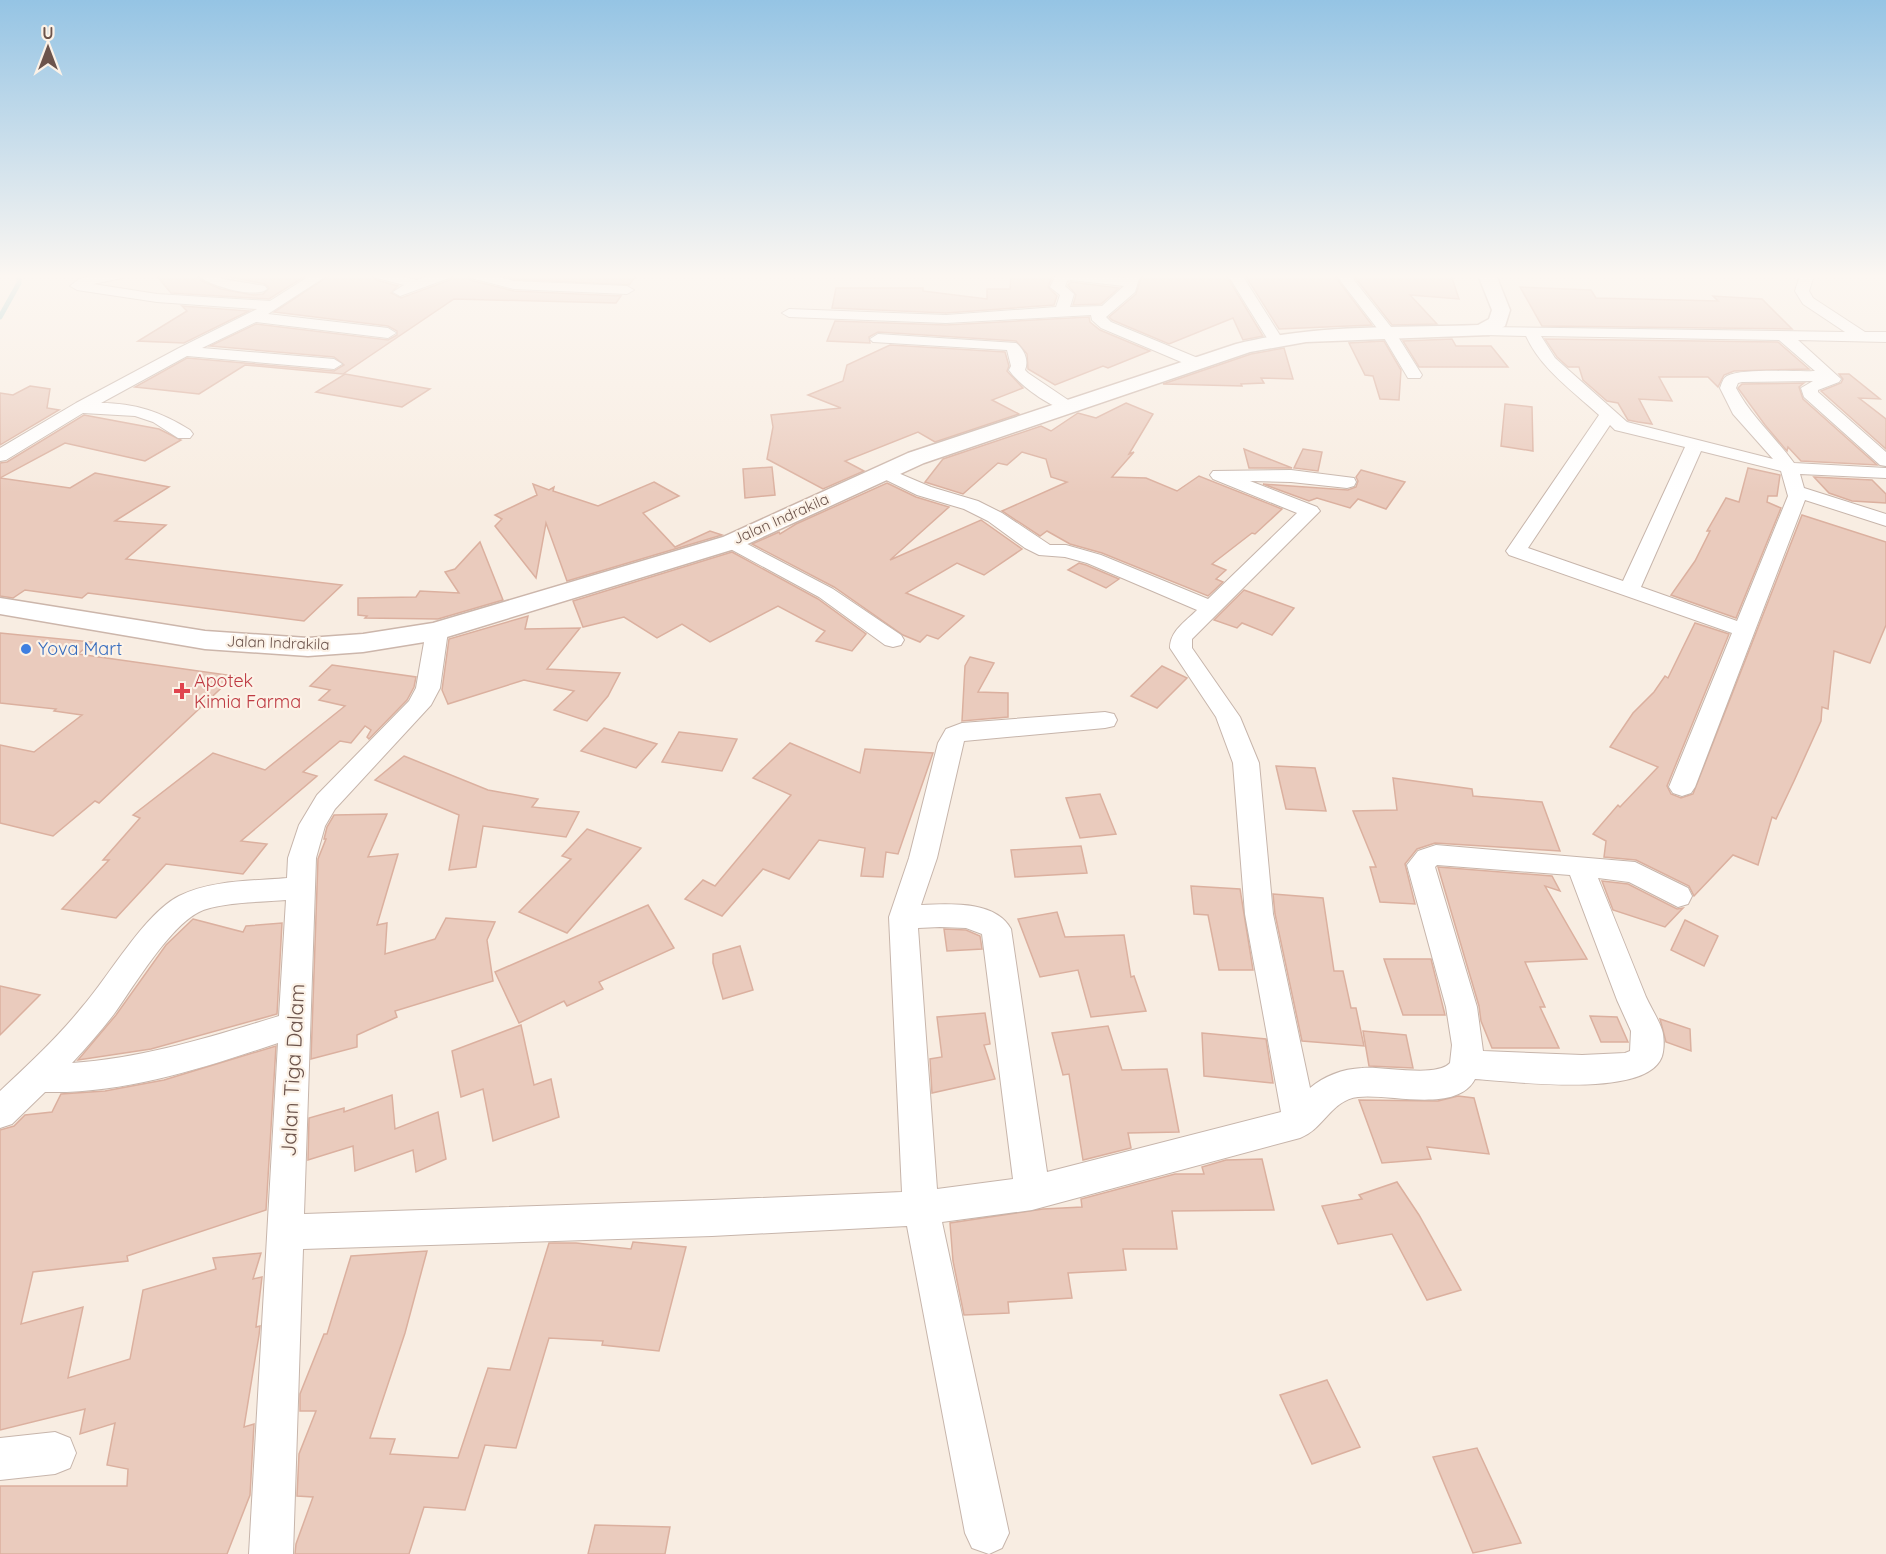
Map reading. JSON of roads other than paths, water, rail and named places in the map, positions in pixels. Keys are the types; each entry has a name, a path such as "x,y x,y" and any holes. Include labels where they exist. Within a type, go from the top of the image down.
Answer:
{"street":[{"path":"0,456 79,409 191,348"},
{"path":"1013,348 1016,350 1019,366 1017,370 1020,375 1069,406"},
{"path":"1161,348 1199,363"},
{"name":"Jalan Indrakila","path":"0,606 205,640 308,647 363,643 437,631 732,542 916,458 985,433 1250,348"},
{"path":"1398,348 1414,375"},
{"path":"1539,348 1549,361 1621,426 1789,468 1886,473"},
{"path":"1797,348 1833,379 1812,386 1809,388 1810,394 1886,461"},
{"path":"184,351 334,364"},
{"path":"1682,787 1797,496 1789,468 1770,442 1739,410 1728,388 1731,380 1740,377 1828,376"},
{"path":"79,409 135,409 166,421 184,434"},
{"path":"1608,415 1516,551 1743,630"},
{"path":"1629,590 1695,445"},
{"path":"884,472 924,491 971,506 995,517 1032,544 1046,551 1066,551 1094,559 1210,608"},
{"path":"1300,1123 1259,914 1246,763 1241,742 1234,726 1181,648 1181,638 1310,512 1219,475 1291,476 1347,482"},
{"path":"1795,491 1886,520"},
{"path":"732,542 826,593 893,640"},
{"name":"Jalan Tiga Dalam","path":"271,1554 302,858 312,825 326,802 419,705 428,688 437,631"},
{"path":"987,1533 921,1208 903,917 923,858 950,743 955,735 962,731 1105,720"},
{"path":"286,1232 712,1218 921,1208 1032,1193 1300,1123 1333,1089 1351,1083 1428,1084 1446,1082 1458,1077 1466,1064 1465,1022 1421,865 1426,858 1443,855 1609,867 1635,872 1678,896"},
{"path":"1466,1064 1539,1068 1620,1068 1637,1064 1647,1054 1647,1031 1632,1000 1580,866"},
{"path":"0,1113 38,1077 96,1013 155,938 188,904 207,898 301,888"},
{"path":"903,917 976,917 989,921 996,929 1032,1193"},
{"path":"38,1077 64,1079 159,1065 295,1024"},
{"path":"0,1459 55,1453"}],"place":[{"name":"Yova Mart","path":"26,649"},
{"name":"Apotek Kimia Farma","path":"182,691"}]}
